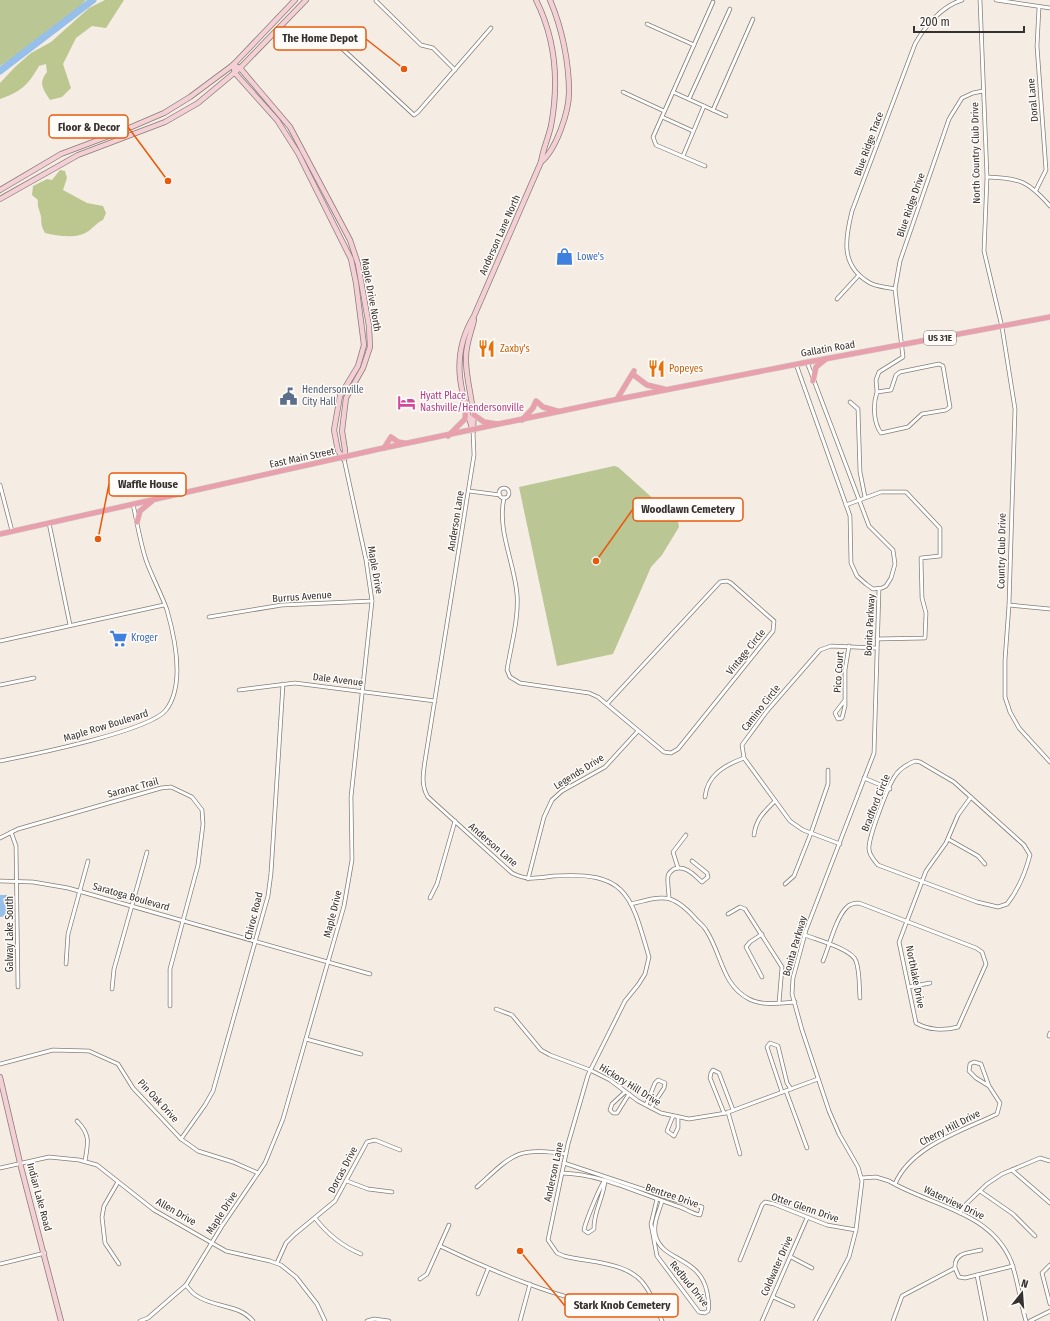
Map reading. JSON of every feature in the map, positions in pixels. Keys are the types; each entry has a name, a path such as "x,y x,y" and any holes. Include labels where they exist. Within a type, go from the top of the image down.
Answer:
{"main road":[{"name":"Gallatin Road","path":"609,401 826,358 1050,317"},
{"path":"813,381 816,367 826,358"},
{"path":"617,399 635,373 647,385 667,389"},
{"path":"522,420 532,410 536,401 543,407 560,412"},
{"name":"East Main Street","path":"0,534 154,499 344,459 384,448 473,431 609,401"},
{"path":"448,436 465,419 466,407"},
{"path":"474,415 484,422 500,425"},
{"path":"384,448 391,436 398,442 408,444"},
{"path":"137,522 140,510 154,499"}],"street":[{"path":"0,190 61,154 164,113 190,97 233,65 295,0 302,4"},
{"path":"0,199 78,156 165,122 198,103 235,73 306,0"},
{"name":"Anderson Lane North","path":"473,431 461,391 459,370 461,347 468,326 474,316 542,162 543,150 550,128 556,92 554,50 543,11 536,0"},
{"name":"Anderson Lane North","path":"542,162 550,155 561,128 569,94 565,47 550,0"},
{"name":"Blue Ridge Trace","path":"895,289 871,284 859,275 849,258 846,246 846,236 852,211 919,37 936,17 956,2 962,0"},
{"name":"North Country Club Drive","path":"980,0 987,177 984,251 1002,327"},
{"path":"996,0 1050,8"},
{"path":"376,1 421,45 433,48 455,70"},
{"path":"705,166 656,145 653,137 713,2"},
{"name":"Doral Lane","path":"1036,190 1046,170 1036,46 1039,7"},
{"path":"689,99 730,9"},
{"path":"713,110 754,19"},
{"path":"647,24 694,45"},
{"path":"336,43 414,115 491,28"},
{"name":"Maple Drive North","path":"233,65 240,68 290,128 300,152 333,217 351,259 360,308 364,345 360,367 340,396 334,430 338,451 344,459"},
{"name":"Maple Drive North","path":"233,65 235,73 277,120 300,152"},
{"name":"Blue Ridge Drive","path":"902,345 895,289 900,261 949,119 962,98 973,93 983,91"},
{"path":"623,92 664,111"},
{"path":"672,92 726,116"},
{"path":"682,156 704,106"},
{"path":"277,120 281,116"},
{"path":"662,117 693,131"},
{"path":"987,177 1010,178 1032,187 1050,206"},
{"path":"12,183 16,190"},
{"name":"Maple Drive North","path":"333,217 350,240 356,257 369,326 370,347 346,398 342,431 345,450 344,459"},
{"path":"351,259 356,257"},
{"path":"837,299 859,275"},
{"path":"360,308 366,308"},
{"name":"Anderson Lane North","path":"473,431 474,415 466,358 467,340 474,316"},
{"name":"Country Club Drive","path":"1002,327 1015,409 1005,660 1006,697 1010,712 1019,728 1050,762"},
{"path":"877,392 891,390 896,375 900,372 939,364 943,366 946,373 950,407 946,410 922,414 905,429 881,433 878,429 873,401 877,392 876,380 878,372 903,357 902,345"},
{"name":"Bonita Parkway","path":"796,364 846,505 852,529 852,563 858,576 866,584 873,589 879,589 886,586 891,578 895,564 892,550 869,526 806,362"},
{"path":"340,396 346,398"},
{"path":"850,402 858,409 860,472 865,497"},
{"name":"Anderson Lane","path":"473,431 474,455 423,776 424,791 428,797 501,864 519,876 528,879 568,875 590,877 608,881 623,892 636,912 649,957 648,964 638,985 625,1001 590,1070 566,1154 548,1240 557,1253 564,1256 618,1267 634,1276 646,1286 662,1321"},
{"name":"Maple Drive","path":"140,1321 148,1318 186,1285 265,1163 275,1143 344,906 352,860 351,797 372,601 366,560 344,459"},
{"path":"0,485 12,531"},
{"path":"469,491 500,495 504,498 509,495 507,489 501,489 500,495"},
{"path":"846,505 858,499 881,492 906,492 940,528 940,556 921,558 922,598 926,613 925,638 877,639"},
{"name":"Vintage Circle","path":"504,498 501,511 502,520 516,586 517,603 507,670 508,675 520,683 589,694 602,699 607,704 638,731 664,752 671,753 678,749 773,632 775,625 772,618 731,583 727,581 720,582 607,704"},
{"name":"Maple Row Boulevard","path":"0,760 94,739 150,722 165,711 172,700 177,681 174,645 164,605 145,556 133,504"},
{"path":"49,523 70,625"},
{"name":"Bonita Parkway","path":"815,1321 847,1262 856,1230 861,1178 858,1167 838,1134 818,1079 792,994 793,978 805,935 874,753 876,648 879,589"},
{"name":"Burrus Avenue","path":"209,617 282,604 372,601"},
{"path":"0,641 164,605"},
{"path":"1008,605 1050,609"},
{"name":"Camino Circle","path":"744,758 742,745 814,655 820,650 831,646 876,648"},
{"name":"Pico Court","path":"845,700 835,713 838,719 842,718 843,715 845,700 846,670 849,646"},
{"path":"0,685 34,678"},
{"name":"Dale Avenue","path":"239,690 295,683 435,701"},
{"name":"Chiroc Road","path":"182,1139 213,1091 268,896 271,873 283,684"},
{"name":"Legends Drive","path":"528,879 545,812 552,800 562,791 605,767 638,731"},
{"path":"705,797 706,791 717,772 727,764 744,758 790,821 811,834 840,844"},
{"name":"Bradford Circle","path":"915,761 920,762 954,782 971,797 1016,836 1030,855 1022,881 1007,904 998,907 978,902 878,865 872,858 868,850 871,835 895,775 908,764 915,761"},
{"path":"785,884 794,876 811,834 828,784 828,770"},
{"path":"864,778 890,789"},
{"name":"Saranac Trail","path":"0,838 11,832 161,788 171,787 186,793 198,803 202,810 203,824 200,858 170,969 170,1006"},
{"path":"907,921 924,881 926,871 948,839 958,815 971,797"},
{"path":"754,835 755,825 760,816 775,801"},
{"path":"430,898 437,884 455,821"},
{"name":"Galway Lake South","path":"11,832 16,846 18,987"},
{"path":"678,868 672,852 686,835"},
{"path":"948,839 978,856 985,864"},
{"path":"112,989 114,969 147,852"},
{"path":"669,898 668,873 678,868 686,869 702,882 708,877 707,873 692,861"},
{"path":"66,964 68,934 88,862"},
{"name":"Saratoga Boulevard","path":"0,881 51,884 80,891 370,974"},
{"path":"631,904 661,897 669,898 683,905 706,930 723,971 736,990 750,1000 761,1003 795,1002"},
{"name":"Northlake Drive","path":"830,945 838,922 847,907 853,903 859,903 907,921 976,948 982,952 986,964 961,1021 958,1026 954,1028 924,1027 916,1022 899,942 907,921"},
{"path":"728,914 742,907 762,934 782,967 779,1003"},
{"path":"762,934 750,942 746,947 762,977"},
{"path":"805,935 845,950 853,956 856,962 860,998"},
{"path":"823,961 830,945"},
{"path":"908,987 930,983"},
{"name":"Hickory Hill Drive","path":"496,1009 512,1015 542,1050 550,1055 590,1070 610,1080 651,1108 661,1113 673,1116 689,1119 726,1112 818,1079"},
{"path":"306,1039 361,1054"},
{"path":"791,1089 787,1083 778,1046 770,1043 767,1047 807,1148"},
{"name":"Pin Oak Drive","path":"0,1064 53,1050 89,1051 118,1064 134,1088 182,1139 198,1151 233,1162 258,1173"},
{"name":"Cherry Hill Drive","path":"894,1184 902,1170 922,1151 997,1114 1000,1103 989,1086 980,1064 974,1062 970,1064 969,1071 971,1074 989,1086"},
{"path":"733,1110 718,1073 713,1070 710,1073 710,1078 726,1112 740,1154"},
{"name":"Indian Lake Road","path":"0,1077 20,1164 45,1253 61,1321"},
{"path":"646,1105 655,1083 658,1080 662,1080 665,1083 664,1088 651,1108"},
{"path":"626,1092 611,1106 612,1112 617,1113 629,1094"},
{"path":"673,1116 667,1131 674,1136 677,1133 678,1117"},
{"path":"77,1122 86,1130 88,1136 85,1161"},
{"name":"Dorcas Drive","path":"277,1263 286,1243 335,1201 347,1181 362,1150 370,1141 375,1140 400,1150"},
{"path":"477,1187 505,1162 520,1153 542,1150 566,1154"},
{"name":"Allen Drive","path":"0,1168 49,1157 85,1161 97,1166 154,1210 226,1251 277,1263 296,1278 317,1304 326,1321"},
{"path":"960,1213 980,1191 992,1181 1012,1170 1040,1158 1050,1160"},
{"name":"Bentree Drive","path":"562,1172 583,1174 605,1180 681,1207 696,1214 700,1214 702,1210 702,1207 675,1200 564,1163"},
{"path":"1012,1170 1050,1203"},
{"name":"Waterview Drive","path":"861,1178 876,1177 894,1184 978,1222 995,1236 1001,1242 1012,1266 1026,1321"},
{"path":"605,1180 605,1188 594,1220 594,1229 588,1233 584,1230 587,1219 600,1186 605,1180"},
{"path":"347,1181 368,1189 392,1192"},
{"path":"118,1182 104,1206 102,1217 105,1243 119,1264"},
{"path":"980,1191 1013,1214 1035,1236"},
{"name":"Redbud Drive","path":"657,1199 651,1224 657,1256 699,1312 705,1313 708,1311 709,1303 705,1281 692,1266 667,1251 656,1239 655,1223 662,1201"},
{"name":"Otter Glenn Drive","path":"740,1260 762,1205 765,1202 774,1204 827,1225 856,1230"},
{"path":"315,1218 323,1229 343,1246 361,1254"},
{"name":"Coldwater Drive","path":"762,1321 807,1218"},
{"path":"420,1279 427,1274 449,1225"},
{"path":"440,1246 488,1269 530,1284 593,1304 606,1304 613,1302"},
{"path":"981,1250 958,1256 955,1260 955,1268 959,1277 977,1275 1012,1266"},
{"path":"0,1264 45,1253"},
{"path":"790,1257 812,1268"},
{"path":"1050,1265 1042,1273 1050,1304"},
{"path":"893,1321 902,1296 955,1268"},
{"path":"478,1294 488,1269"},
{"path":"977,1275 986,1321"},
{"path":"520,1321 530,1284"},
{"path":"186,1285 196,1296 208,1302 246,1312 253,1321"},
{"path":"773,1297 793,1306"},
{"path":"1030,1321 1050,1311"},
{"path":"367,1321 374,1319 389,1321"}],"green space":[{"path":"0,0 86,0 59,30 0,66"},
{"path":"105,0 124,0 106,28 92,26 76,38 63,64 71,88 62,97 50,100 42,86 44,76 47,72 46,64 39,66 23,87 13,94 0,99 0,83 15,67 31,53 51,42 89,8"},
{"path":"60,170 65,171 67,178 63,190 87,203 103,206 106,213 103,220 81,235 69,236 45,233 38,200 32,195 33,186 47,179 52,180"},
{"path":"614,466 618,467 678,521 679,527 662,555 651,567 613,654 557,666 519,487"}],"water":[{"path":"0,895 7,895 8,916 0,917"}],"waterway":[{"path":"0,71 93,0"}],"place":[{"name":"The Home Depot","path":"404,69"},
{"name":"Floor & Decor","path":"168,181"},
{"name":"Lowe's","path":"564,257"},
{"name":"Zaxby's","path":"487,349"},
{"name":"Popeyes","path":"656,369"},
{"name":"Hendersonville City Hall","path":"289,396"},
{"name":"Hyatt Place Nashville/Hendersonville","path":"407,402"},
{"name":"Waffle House","path":"98,539"},
{"name":"Woodlawn Cemetery","path":"596,561"},
{"name":"Kroger","path":"118,638"},
{"name":"Stark Knob Cemetery","path":"520,1251"}]}
